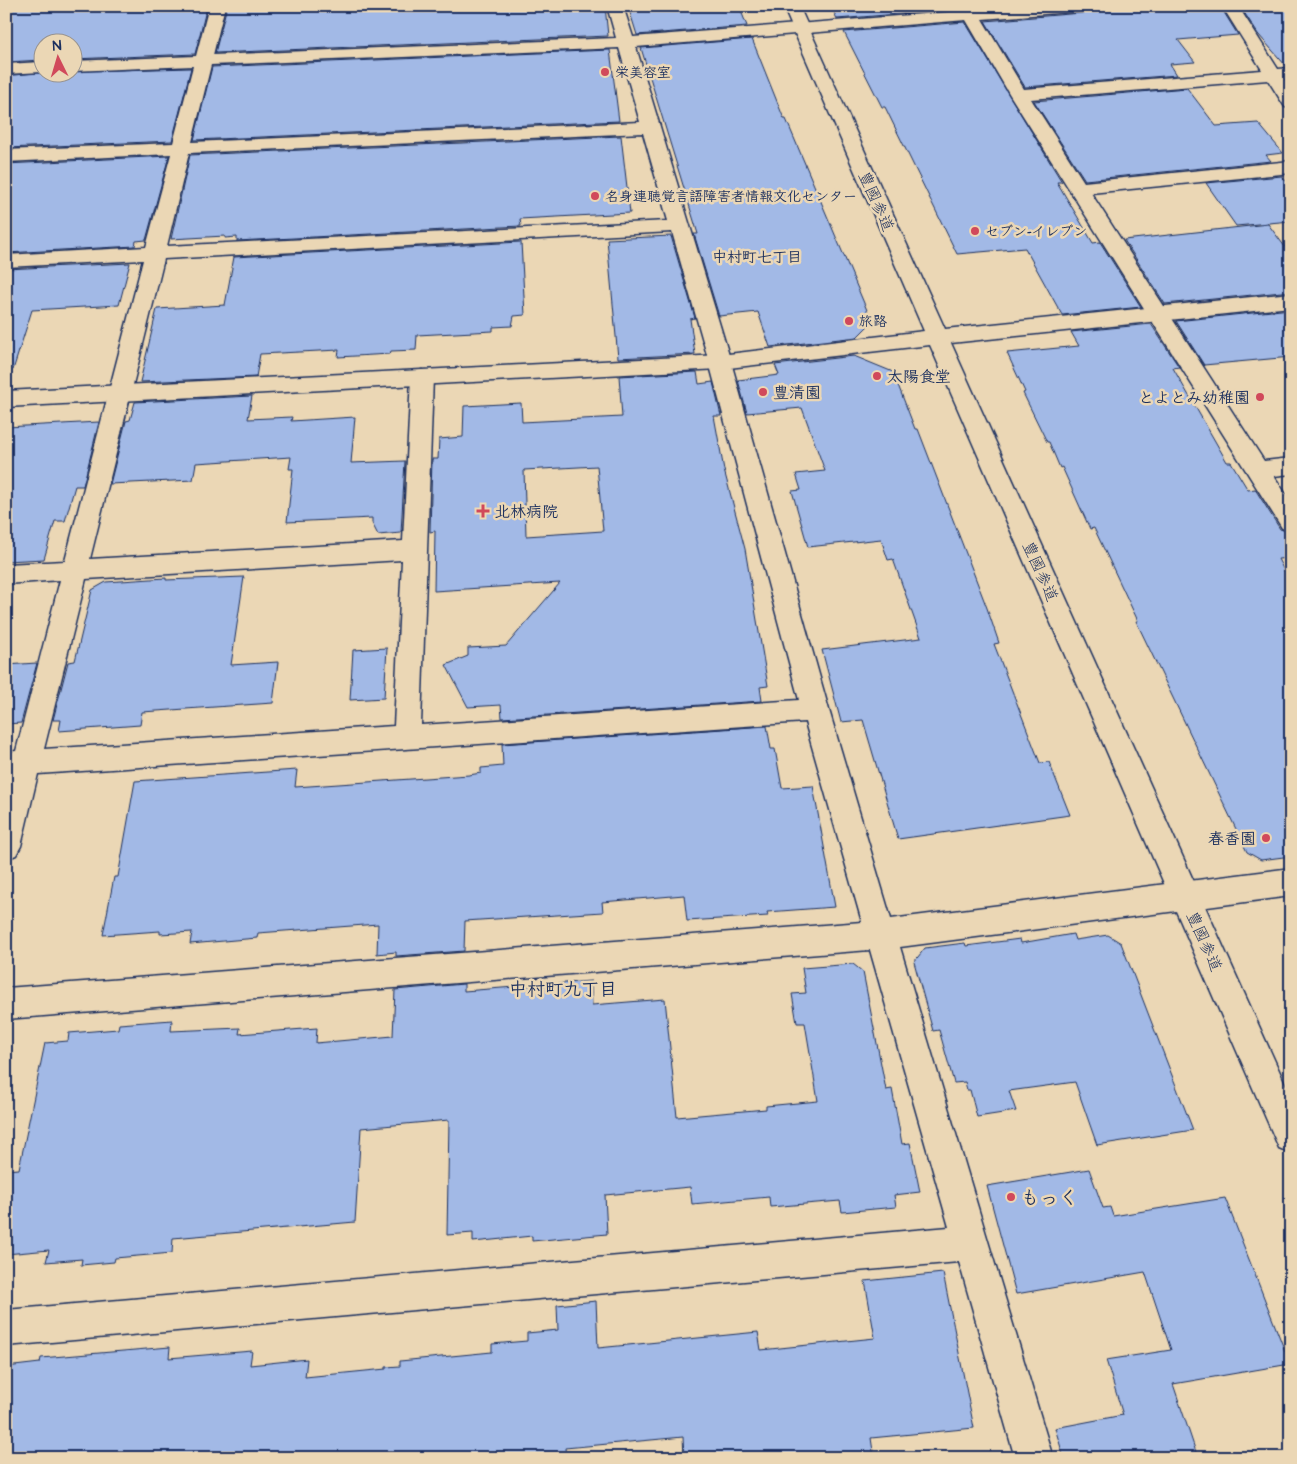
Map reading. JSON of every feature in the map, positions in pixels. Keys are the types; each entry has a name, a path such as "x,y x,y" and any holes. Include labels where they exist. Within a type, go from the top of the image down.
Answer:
{"street":[{"path":"6,846 17,763 76,570 217,6"},
{"path":"614,6 720,362 815,710 1034,1458"},
{"path":"82,66 625,43 796,17 1082,6"},
{"path":"1230,6 1291,103"},
{"path":"968,11 1019,95 1291,522"},
{"name":"豊國参道","path":"796,17 1291,1136"},
{"path":"6,69 32,68"},
{"path":"1019,95 1291,73"},
{"path":"6,156 650,127"},
{"path":"1078,188 1291,167"},
{"path":"6,260 679,226"},
{"path":"6,399 720,362 1291,300"},
{"path":"407,737 422,378"},
{"path":"1258,470 1291,466"},
{"path":"6,574 415,550"},
{"path":"17,763 815,710"},
{"path":"6,1004 882,935 1291,882"},
{"path":"6,1328 971,1243"}],"building":[{"path":"6,6 207,6 195,54 82,59 82,32 32,32 32,61 6,62"},
{"path":"227,6 431,6 431,9 436,9 436,11 533,6 605,6 608,36 215,53"},
{"path":"628,6 739,6 747,26 637,35"},
{"path":"831,6 956,6 958,9 837,19"},
{"path":"1092,6 1220,6 1238,35 1178,40 1195,62 1170,64 1177,75 1025,87 985,21 1082,13 1089,11"},
{"path":"1240,6 1291,6 1291,66 1286,66 1258,34"},
{"path":"965,22 1062,182 1057,182 1093,243 1100,242 1141,307 1062,315 1025,248 957,254 885,107 882,107 844,32"},
{"path":"752,39 784,119 786,119 872,322 857,337 770,347 758,312 719,316 694,234 698,234 641,48"},
{"path":"610,50 619,121 194,140 212,67"},
{"path":"191,68 172,141 6,148 6,76 32,73 32,82 82,82 82,71"},
{"path":"1187,88 1216,126 1258,123 1283,153 1266,155 1271,161 1085,180 1034,101"},
{"path":"621,136 630,213 520,219 521,226 237,241 237,237 225,238 225,236 171,239 190,155"},
{"path":"169,156 146,240 136,241 135,246 6,253 6,164"},
{"path":"1282,176 1291,187 1291,221 1236,226 1206,183"},
{"path":"1268,224 1291,255 1291,291 1165,304 1124,240"},
{"path":"671,236 695,318 690,319 695,354 618,358 607,239"},
{"path":"521,242 525,315 514,316 512,326 493,327 493,331 417,335 416,350 391,351 390,354 338,357 339,350 260,354 256,377 140,382 157,309 225,305 234,257"},
{"path":"130,263 119,305 32,310 13,370 6,369 6,269"},
{"path":"1291,309 1291,357 1204,365 1176,321"},
{"path":"1151,324 1179,367 1173,368 1227,462 1231,462 1248,490 1255,489 1280,529 1291,533 1291,558 1278,559 1291,584 1291,856 1261,860 1247,852 1136,621 1138,621 1094,528 1090,529 1062,467 1060,468 1049,442 1047,442 1023,393 1025,392 1007,353 1079,346 1071,332"},
{"path":"854,356 893,372 915,429 918,429 987,608 999,643 994,644 1040,763 1049,762 1070,815 898,839 863,720 841,722 822,650 921,638 893,559 888,560 881,539 808,547 792,491 801,490 796,474 825,471 802,408 747,413 738,380 779,375 775,365"},
{"path":"697,372 699,384 713,382 721,416 714,416 724,470 745,549 768,686 760,687 762,701 502,718 501,705 468,707 446,665 468,656 468,648 506,646 560,583 434,591 435,531 430,532 432,459 438,459 439,439 463,437 464,406 521,403 522,422 622,417 619,376","holes":["597,466 603,531 526,536 524,470"]},
{"path":"252,396 248,419 292,417 291,421 355,417 351,463 405,461 401,533 378,535 372,523 372,518 287,522 293,469 289,469 291,457 196,463 193,480 110,484 126,421 130,420 135,402"},
{"path":"99,422 83,486 75,486 65,521 55,521 44,559 6,561 6,427"},
{"path":"244,577 231,665 278,662 273,703 142,712 140,725 59,731 61,720 53,720 68,662 75,661 92,590 106,582 166,578 166,580"},
{"path":"387,648 384,698 350,700 353,650"},
{"path":"37,663 21,723 6,724 6,665"},
{"path":"767,726 771,749 775,749 782,788 813,786 835,907 767,912 768,916 687,921 684,895 602,902 603,912 465,921 464,951 396,956 396,952 377,954 378,924 258,933 257,938 190,944 192,932 160,934 160,931 103,935 114,877 118,877 135,781 297,770 295,787 469,775 481,773 481,768 503,766 502,744"},
{"path":"1073,934 1075,940 1108,935 1121,943 1193,1130 1097,1145 1075,1082 1009,1091 1016,1111 977,1117 970,1090 967,1090 965,1082 954,1083 939,1030 933,1031 914,962 925,948 965,943 966,946 1020,939 1021,943"},
{"path":"853,964 863,972 886,1090 892,1089 902,1144 910,1143 920,1192 894,1195 896,1207 842,1212 840,1201 770,1207 769,1197 692,1204 690,1187 605,1195 607,1234 532,1241 532,1236 473,1242 473,1233 447,1235 449,1120 361,1128 355,1222 173,1238 172,1253 115,1258 114,1262 81,1265 82,1259 46,1262 49,1250 6,1254 6,1170 19,1169 45,1043 68,1041 69,1033 118,1029 119,1024 172,1020 171,1031 240,1028 239,1034 317,1028 316,1043 393,1036 395,990 464,984 464,991 591,981 592,1005 665,999 677,1117 766,1109 766,1106 818,1101 805,1023 797,1023 792,994 806,993 802,968"},
{"path":"1089,1169 1103,1208 1110,1207 1113,1216 1225,1198 1290,1364 1173,1384 1198,1458 1064,1458 1055,1428 1123,1415 1106,1360 1171,1350 1145,1272 1016,1294 987,1186"},
{"path":"943,1273 974,1428 871,1438 874,1458 684,1458 683,1437 565,1448 566,1458 6,1458 6,1367 40,1363 41,1358 170,1347 169,1358 252,1351 250,1365 307,1359 305,1377 386,1369 386,1367 400,1366 400,1361 492,1352 492,1344 527,1341 527,1333 558,1330 557,1305 596,1301 598,1348 758,1332 761,1350 875,1338 865,1281"}],"place":[{"name":"栄美容室","path":"605,72"},
{"name":"名身連聴覚言語障害者情報文化センター","path":"595,196"},
{"name":"セブン-イレブン","path":"975,231"},
{"name":"旅路","path":"849,321"},
{"name":"太陽食堂","path":"877,376"},
{"name":"豊清園","path":"763,392"},
{"name":"とよとみ幼稚園","path":"1260,397"},
{"name":"北林病院","path":"483,511"},
{"name":"春香園","path":"1266,838"},
{"name":"もっく","path":"1011,1197"}],"district":[{"name":"中村町七丁目","path":"757,257"},
{"name":"中村町九丁目","path":"563,989"}]}
